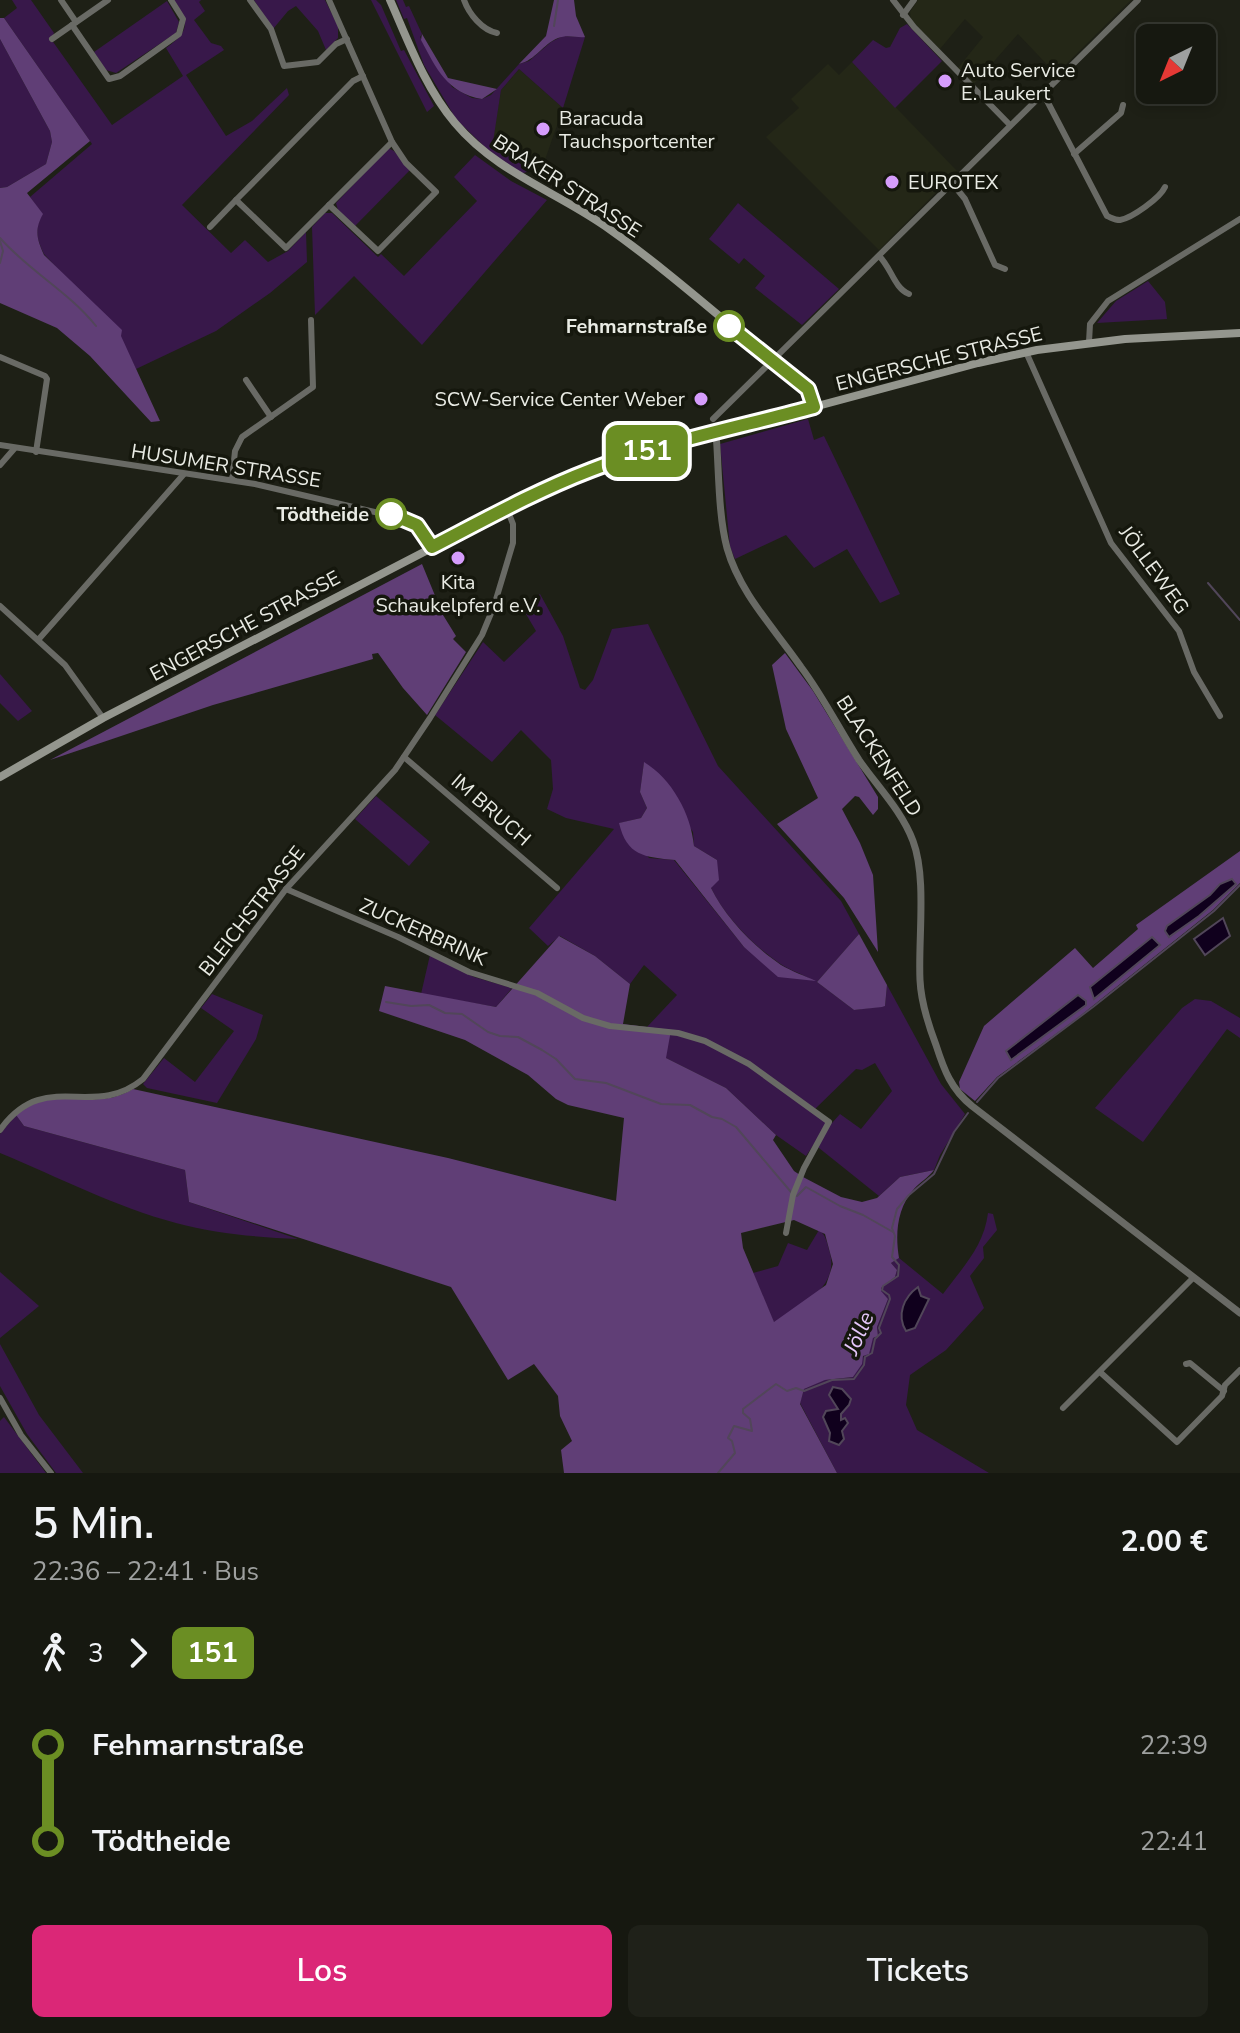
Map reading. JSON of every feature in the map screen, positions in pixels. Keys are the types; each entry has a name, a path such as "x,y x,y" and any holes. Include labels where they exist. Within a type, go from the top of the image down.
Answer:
{"main road":[{"name":"BRAKER STRASSE","path":"390,0 427,83 456,125 472,141 510,172 603,225 808,389 814,407"},
{"name":"ENGERSCHE STRASSE","path":"4,774 103,718 432,547 592,469 716,433 1026,352 1089,342 1240,333"}],"street":[{"path":"61,0 109,79 120,76 179,34 183,19 171,0"},
{"path":"52,39 108,0"},
{"path":"250,0 271,29 284,66 318,62 336,44 347,39"},
{"path":"329,0 392,142 406,163 436,192 382,248 374,249 329,205"},
{"path":"464,0 470,13 490,32 497,33"},
{"path":"893,0 903,15 1010,125"},
{"path":"903,15 914,0"},
{"path":"713,419 1138,0"},
{"path":"210,227 353,81 363,76"},
{"path":"1043,93 1104,213 1110,218 1125,219 1161,195 1165,187"},
{"path":"1074,154 1121,113 1123,105"},
{"path":"236,200 286,248 392,142"},
{"path":"952,183 965,199 995,265 1005,269"},
{"path":"1089,342 1090,324 1108,301 1240,219"},
{"path":"879,256 888,266 900,290 909,294"},
{"path":"232,480 237,444 242,437 313,387 311,320"},
{"name":"JÖLLEWEG","path":"1026,352 1111,543 1179,631 1194,672 1220,716"},
{"path":"0,357 47,379 36,452"},
{"path":"246,380 271,417"},
{"name":"BLACKENFELD","path":"716,433 724,528 734,566 750,598 817,690 915,844 919,866 923,1007 950,1082 972,1106 1240,1313"},
{"name":"HUSUMER STRASSE","path":"0,445 232,480 319,497 401,517 421,529 432,547"},
{"path":"0,465 14,449"},
{"path":"38,640 184,474"},
{"name":"BLEICHSTRASSE","path":"0,1130 30,1101 50,1096 106,1096 121,1092 143,1079 286,889 404,757 482,635 513,543 513,524 507,509"},
{"path":"0,606 65,665 103,718"},
{"name":"IM BRUCH","path":"404,757 557,888"},
{"name":"ZUCKERBRINK","path":"286,889 398,937 469,972 537,993 583,1018 610,1026 689,1035 749,1064 829,1122 793,1195 786,1233"},
{"path":"1063,1408 1193,1278"},
{"path":"1186,1364 1190,1363 1224,1391"},
{"path":"1100,1372 1177,1442 1222,1396 1240,1370"},
{"path":"0,1398 2,1409 51,1473"}],"shaded area":[{"path":"12,0 31,0 54,33 51,39 112,125 183,76 166,48 185,27 183,15 174,0 201,0 199,2 205,11 194,20 211,43 224,50 186,75 226,136 252,121 287,88 289,95 182,205 231,253 245,240 268,262 288,251 306,232 307,262 216,331 136,369 120,336 44,254 40,244 37,230 42,214 30,197 92,144 4,18 17,8"},
{"path":"254,0 325,0 338,26 338,38 326,50 318,31 296,6 273,29"},
{"path":"371,0 381,5 401,51 404,50 434,106 427,112"},
{"path":"396,0 403,0 406,7 409,6 422,34 420,37 452,87 472,98 482,99 491,95 519,64 529,61 551,42 563,36 585,37 563,108 519,69 501,90 493,142 529,171 521,174 488,150 456,119 424,65 407,18 404,19"},
{"path":"554,0 574,0 576,16 585,37 558,38 519,64 546,36"},
{"path":"918,0 1131,0 1056,74 1018,34 974,84 958,68 983,37 965,19 940,49 911,20 910,12"},
{"path":"167,1 179,22 176,33 116,73 106,70 94,52"},
{"path":"0,18 4,18 90,141 27,193 43,214 38,239 44,255 122,330 121,336 160,421 151,422 90,356 57,328 0,303 0,188 46,164 52,142 50,131 0,39"},
{"path":"907,24 942,61 895,108 852,62 873,40 886,48 890,47 900,28"},
{"path":"422,34 448,78 497,89 482,99 451,85 432,60 421,40"},
{"path":"0,39 50,131 52,142 46,164 0,188"},
{"path":"852,62 957,171 879,250 766,137 799,108 791,99 828,64 839,75"},
{"path":"519,69 563,108 539,177 492,143 501,90"},
{"path":"388,148 410,170 355,226 338,210 336,203"},
{"path":"475,155 511,181 547,200 422,345 354,276 315,315 312,227 325,213 332,213 378,257 381,254 404,276 477,201 454,177"},
{"path":"738,203 839,289 802,325 755,288 765,276 744,258 739,264 709,239"},
{"path":"1148,281 1165,302 1167,319 1097,323 1116,301"},
{"path":"808,419 814,440 824,436 900,594 880,603 847,549 814,568 786,535 735,559 730,547 720,444"},
{"path":"422,564 443,615 456,636 453,639 466,652 427,715 378,653 372,654 373,659 213,705 50,760"},
{"path":"540,594 563,636 580,688 585,690 593,680 612,629 648,624 718,766 841,901 859,934 817,982 854,1010 885,1006 887,985 941,1084 965,1114 934,1170 900,1177 879,1196 814,1144 806,1156 776,1135 726,1088 666,1058 647,1027 677,995 644,965 630,984 595,956 560,936 548,946 529,928 614,829 566,818 547,809 553,789 551,760 521,730 492,762 435,715 483,642 504,662 536,631 523,609","holes":["644,763 693,832 694,846 717,860 717,872 711,888 732,920 769,956 813,981 744,947 674,860 649,858 620,823 641,818 647,808 640,792","875,1063 892,1091 861,1129 840,1114 832,1123 815,1109 856,1069 862,1070"]},
{"path":"785,653 813,691 878,797 878,809 873,815 855,796 842,809 873,875 878,952 844,898 777,824 818,798 786,729 772,665"},
{"path":"0,674 32,711 18,721 0,703"},
{"path":"644,762 663,778 678,798 689,822 694,846 717,860 719,880 711,888 732,920 771,958 816,981 778,977 744,947 675,860 638,853 627,842 619,823 641,818 647,808 640,792"},
{"path":"376,796 430,842 409,866 355,819"},
{"path":"1240,851 1240,883 1213,910 1075,1020 997,1077 975,1101 960,1089 959,1082 984,1026 1075,948 1093,968 1138,929 1136,925"},
{"path":"1232,879 1236,884 1169,937 1165,931 1167,926 1210,895 1220,884"},
{"path":"1223,918 1230,936 1205,955 1194,939"},
{"path":"859,934 887,985 885,1006 854,1010 817,982"},
{"path":"559,936 595,956 630,984 623,1024 671,1030 666,1058 726,1088 776,1135 773,1140 794,1171 803,1177 841,1197 862,1202 877,1198 900,1177 934,1170 914,1189 904,1204 897,1240 899,1258 891,1263 897,1270 895,1277 881,1288 888,1299 877,1327 878,1336 873,1338 869,1354 863,1356 862,1364 853,1377 825,1380 804,1389 800,1404 837,1473 564,1473 561,1450 572,1441 560,1416 558,1396 534,1364 508,1380 451,1287 189,1202 185,1170 24,1126 16,1115 45,1099 111,1098 133,1089 448,1158 616,1201 624,1118 568,1105 528,1075 465,1040 379,1011 385,986 496,1007","holes":["794,1220 825,1234 833,1264 826,1285 774,1322 743,1248 741,1233"]},
{"path":"1152,937 1160,945 1094,999 1090,987"},
{"path":"430,955 474,977 512,988 496,1007 421,994"},
{"path":"212,994 263,1015 256,1039 217,1103 147,1088 143,1084 164,1058 195,1082 234,1031 201,1008"},
{"path":"1078,995 1086,1001 1086,1005 1011,1060 1006,1051"},
{"path":"1195,999 1211,1001 1240,1018 1240,1038 1227,1029 1143,1142 1095,1108 1182,1008"},
{"path":"16,1115 24,1126 185,1170 189,1202 298,1239 206,1230 176,1223 109,1200 0,1153 0,1134"},
{"path":"988,1213 993,1214 997,1230 983,1247 984,1258 970,1276 984,1308 946,1350 910,1375 906,1405 917,1430 989,1473 837,1473 800,1403 804,1389 824,1380 853,1377 873,1338 878,1336 877,1327 888,1299 880,1291 895,1277 897,1270 891,1263 899,1258 943,1294 977,1246"},
{"path":"819,1230 830,1253 829,1277 815,1295 774,1323 753,1273 778,1266 788,1243 807,1250"},
{"path":"0,1272 39,1306 0,1338"},
{"path":"918,1287 921,1296 929,1299 915,1328 906,1331 902,1319 903,1307"},
{"path":"0,1344 39,1415 83,1473 56,1473 27,1434 0,1386"},
{"path":"833,1387 842,1389 851,1399 841,1414 841,1420 845,1418 848,1423 842,1431 844,1439 839,1445 829,1441 830,1433 823,1417 826,1411 838,1409 829,1395"},
{"path":"4,1417 46,1473 0,1473 0,1421"}],"waterway":[{"path":"554,26 558,0"},
{"path":"0,238 96,326"},
{"path":"0,241 3,251 0,263"},
{"path":"1208,583 1240,620"},
{"name":"Jölle","path":"977,1102 998,1078 1214,911 1240,885"},
{"path":"386,1002 429,1005 445,1013 462,1014 488,1032 518,1037 542,1050 556,1059 575,1079 606,1083 661,1104 690,1105 722,1119 736,1127 791,1192"},
{"name":"Jölle","path":"718,1473 735,1453 728,1438 734,1426 752,1431 750,1419 743,1409 776,1384 787,1391 796,1388 804,1391 832,1380 854,1379 864,1365 865,1357 872,1353 875,1339 881,1333 879,1328 890,1299 882,1290 883,1286 898,1276 899,1265 892,1257 895,1236 892,1228 897,1209 934,1174 954,1132 968,1113"},
{"path":"797,1196 806,1187 893,1232"}],"bus line":[{"name":"151","path":"391,514 417,525 432,547 592,469 814,407 808,389 729,326"}],"place":[{"name":"Auto Service E. Laukert","path":"945,81"},
{"name":"Baracuda Tauchsportcenter","path":"543,129"},
{"name":"EUROTEX","path":"892,182"},
{"name":"Fehmarnstraße","path":"729,326"},
{"name":"SCW-Service Center Weber","path":"701,399"},
{"name":"Tödtheide","path":"391,514"},
{"name":"Kita Schaukelpferd e.V.","path":"458,558"}]}
